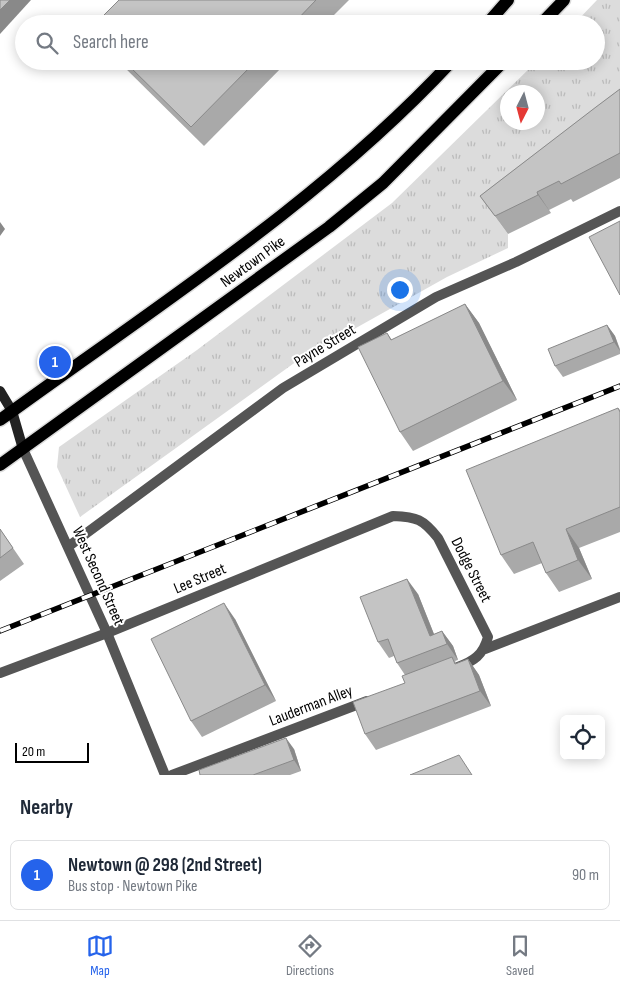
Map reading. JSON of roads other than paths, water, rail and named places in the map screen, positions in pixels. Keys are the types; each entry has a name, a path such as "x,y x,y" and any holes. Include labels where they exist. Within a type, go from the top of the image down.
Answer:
{"main road":[{"path":"494,15 508,0"},
{"path":"550,15 564,0"},
{"name":"Newtown Pike","path":"0,420 232,251 343,166 421,94 444,70"},
{"name":"Newtown Pike","path":"0,465 329,227 396,169 495,70"}],"street":[{"name":"Payne Street","path":"69,546 283,388 436,297 516,262 620,211"},
{"name":"West Second Street","path":"0,391 12,411 23,449 69,546 107,633 165,775"},
{"name":"Lee Street","path":"0,673 107,633 375,522 393,516 411,516"},
{"name":"Dodge Street","path":"411,516 422,520 438,538 488,637 485,649"},
{"path":"446,671 474,661 485,649 620,597"},
{"name":"Lauderman Alley","path":"172,775 373,699"}],"railway":[{"path":"0,631 620,386"}],"place":[{"name":"Newtown @ 298 (2nd Street)","path":"55,362"}]}
